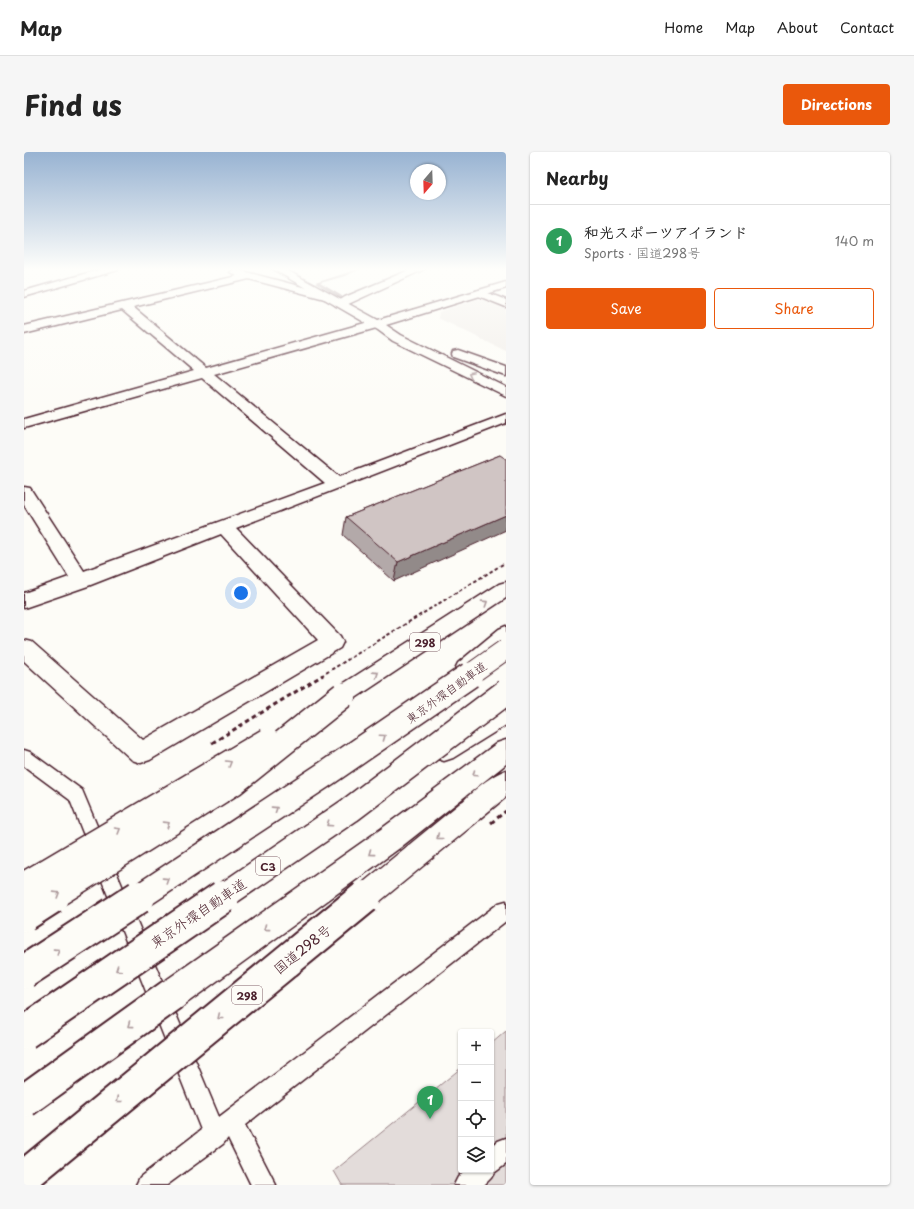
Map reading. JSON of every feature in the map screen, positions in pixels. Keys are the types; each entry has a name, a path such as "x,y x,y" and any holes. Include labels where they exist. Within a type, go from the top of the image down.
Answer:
{"main road":[{"path":"24,330 81,316"},
{"path":"136,316 337,484"},
{"path":"363,316 379,325 397,338 506,392"},
{"path":"24,424 406,316"},
{"path":"416,316 411,321 411,330 426,342"},
{"path":"379,325 506,372"},
{"path":"24,602 337,484 506,418"},
{"path":"24,492 81,581"},
{"path":"24,648 141,753 332,642 224,526"},
{"name":"298","path":"24,885 343,695 506,590"},
{"path":"418,713 506,634"},
{"name":"東京外環自動車道","path":"24,972 323,778 418,713 506,649"},
{"name":"東京外環自動車道","path":"24,1033 350,810 506,692"},
{"path":"24,915 233,783 343,695"},
{"path":"350,810 506,713"},
{"path":"24,1101 392,838 506,750"},
{"name":"国道298号","path":"24,1177 506,781"}],"lane":[{"path":"24,757 76,795 223,1129 264,1185"},
{"path":"148,1185 223,1129 418,975 506,910"},
{"path":"494,1159 506,1148"},
{"path":"466,1185 480,1173"}],"path":[{"path":"211,743 503,564"}],"shaded area":[{"path":"438,316 506,316 506,351 438,318"},
{"path":"506,1031 506,1185 342,1185 334,1171 458,1070 458,1173 494,1173 494,1041"}],"building":[{"path":"500,455 506,459 506,515 398,562 346,517"}],"place":[{"name":"和光スポーツアイランド","path":"430,1119"}]}
